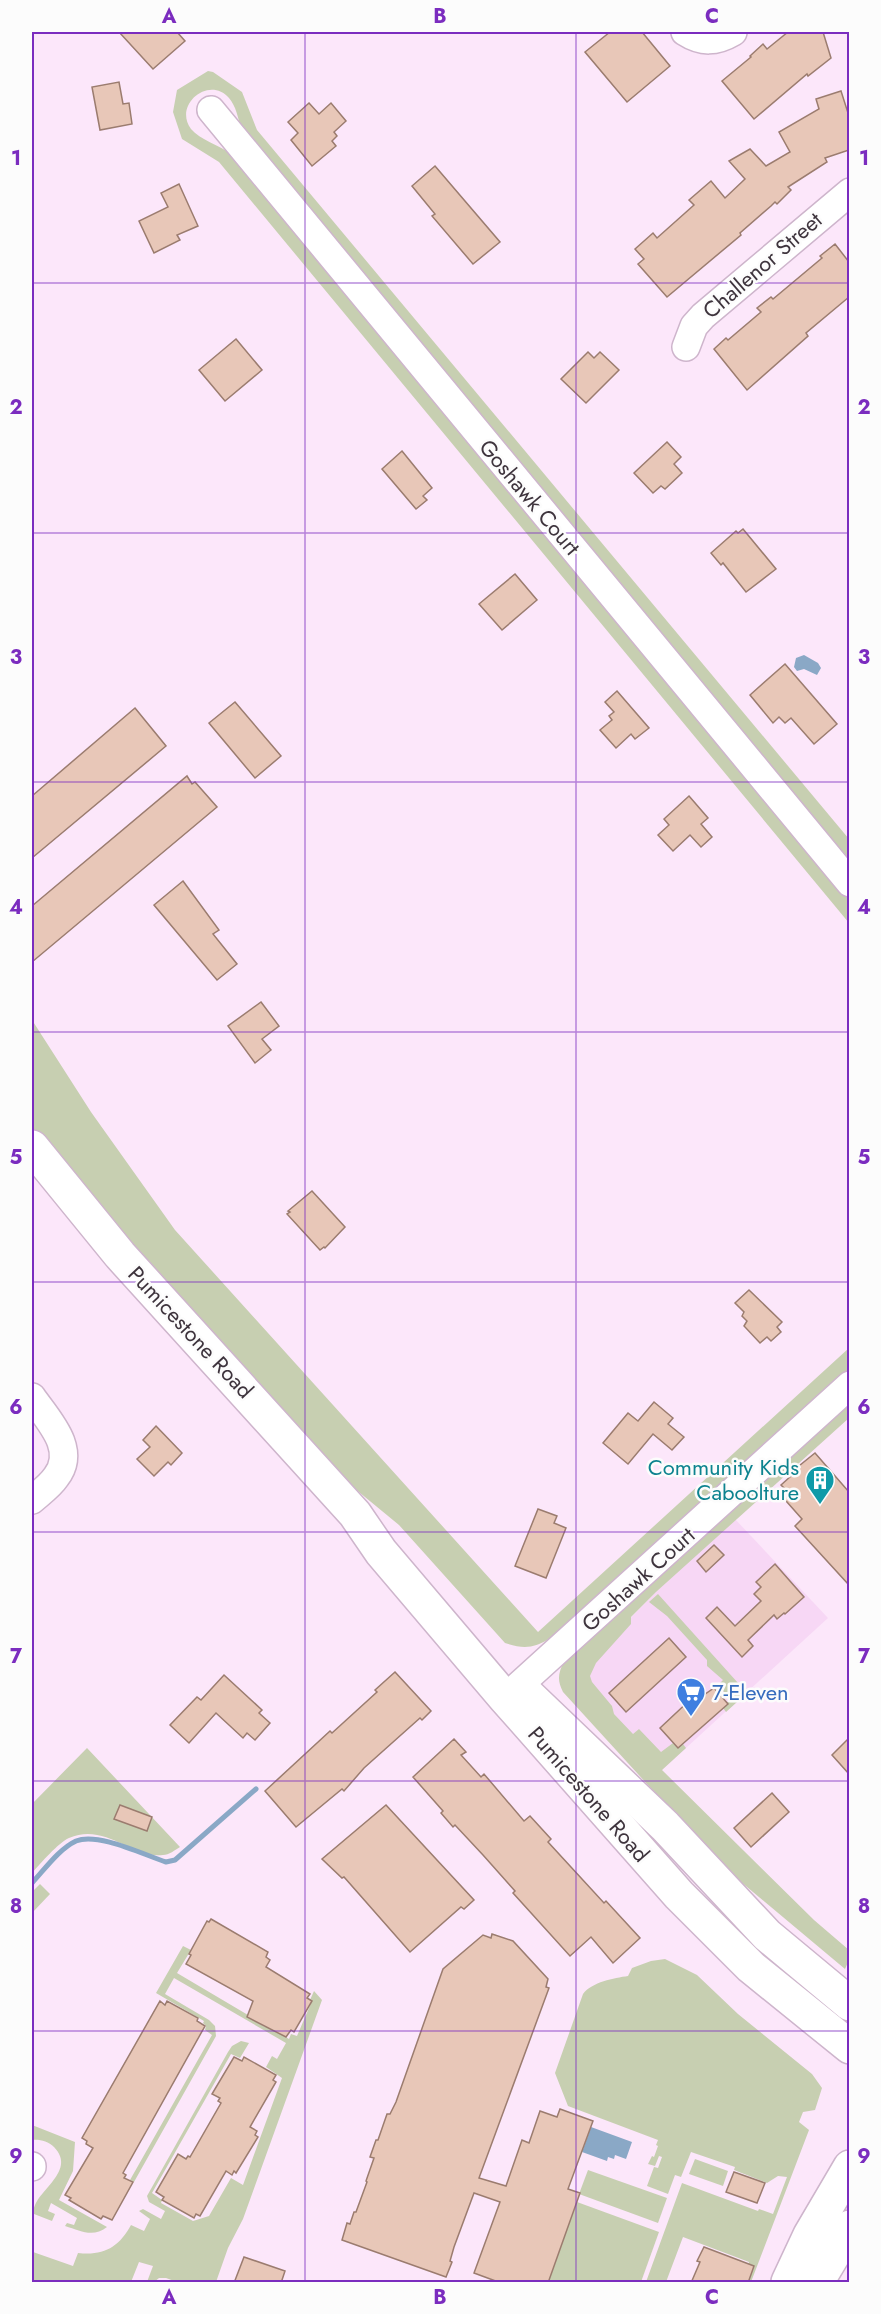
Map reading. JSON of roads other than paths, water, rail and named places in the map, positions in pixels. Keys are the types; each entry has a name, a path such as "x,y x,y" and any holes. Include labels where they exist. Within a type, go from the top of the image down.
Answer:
{"main road":[{"name":"Pumicestone Road","path":"32,1147 120,1254 355,1514 387,1539 672,1888 759,1974 849,2047"},
{"name":"Pumicestone Road","path":"511,1692 665,1826 767,1935 849,2004"},
{"path":"788,2283 810,2235 849,2167"},
{"path":"817,2283 849,2227"}],"street":[{"path":"684,32 692,37 711,41 733,32"},
{"name":"Goshawk Court","path":"211,110 849,883"},
{"name":"Challenor Street","path":"686,347 694,326 703,316 849,192"},
{"name":"Goshawk Court","path":"511,1692 849,1385"},
{"path":"32,1397 60,1437 64,1455 61,1470 56,1478 32,1500"}],"water":[{"path":"804,655 818,663 821,668 817,675 804,669 797,671 794,667 796,658"},
{"path":"591,2127 632,2142 626,2159 615,2155 614,2159 608,2157 607,2161 582,2152"}],"waterway":[{"path":"32,1883 64,1849 76,1841 85,1839 108,1842 166,1862 175,1860 256,1789"}],"place":[{"name":"Community Kids Caboolture","path":"820,1506"},
{"name":"7-Eleven","path":"691,1718"}]}
